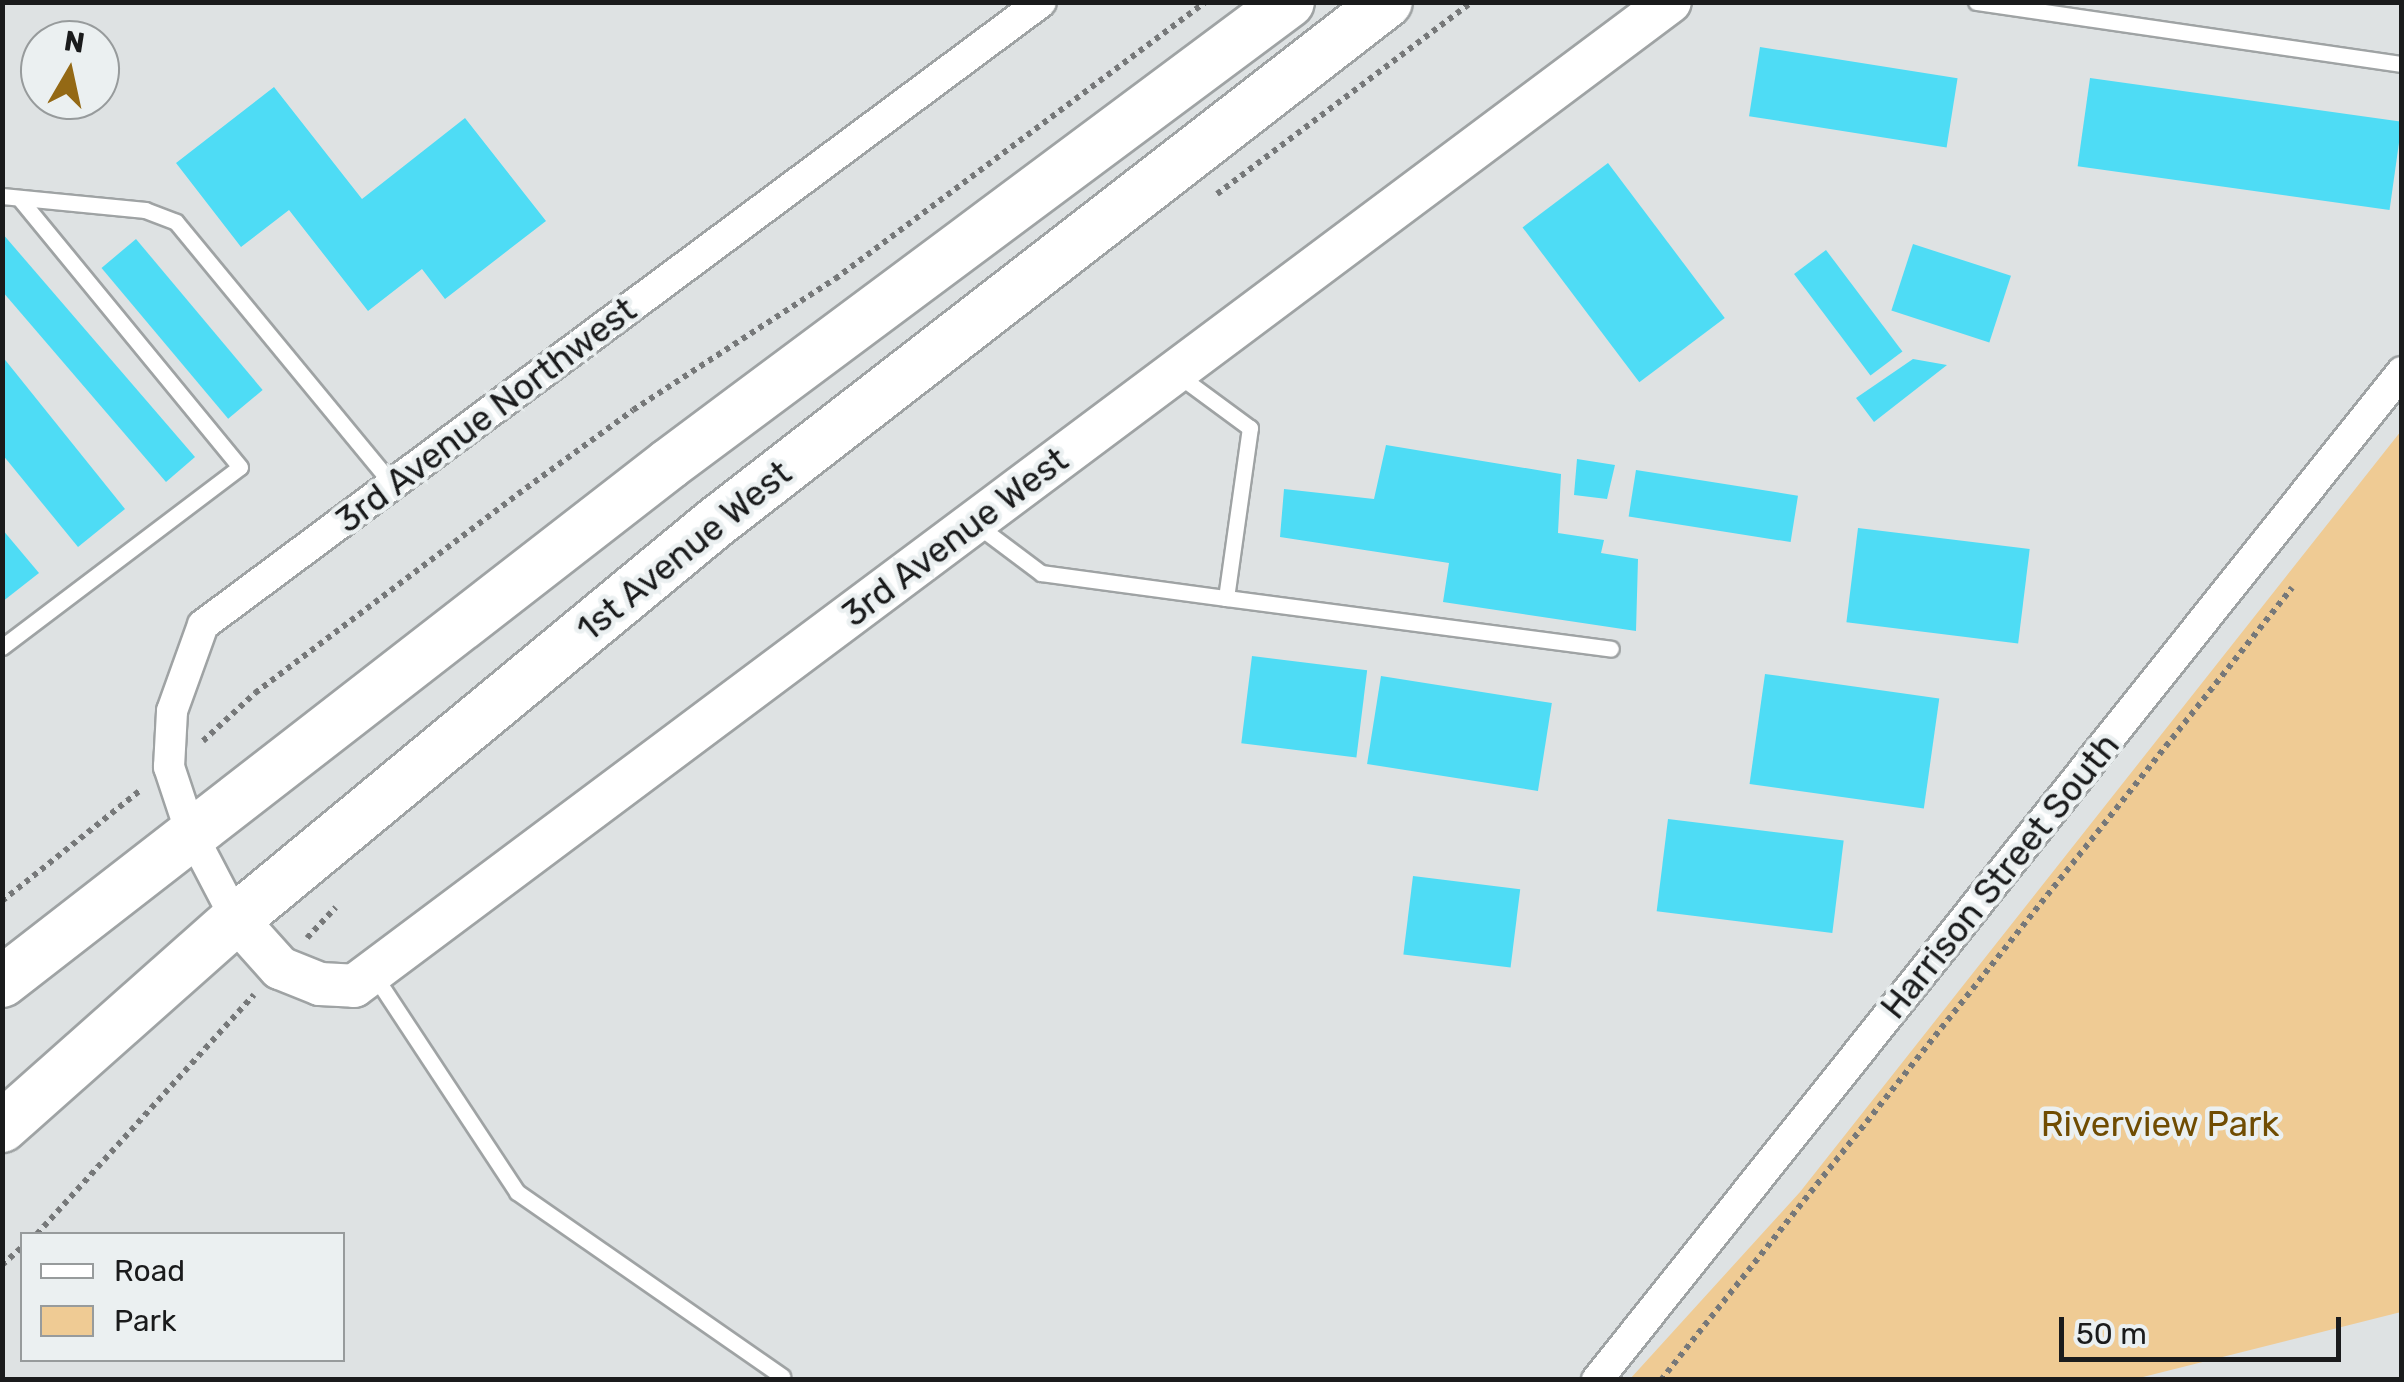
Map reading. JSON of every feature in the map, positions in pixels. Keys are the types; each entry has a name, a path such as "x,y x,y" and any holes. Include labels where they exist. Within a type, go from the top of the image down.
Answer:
{"main road":[{"name":"1st Avenue West","path":"2,982 669,464 1289,2"},
{"name":"1st Avenue West","path":"2,1127 236,919 715,524 1388,2"}],"street":[{"name":"3rd Avenue West","path":"236,919 280,968 320,984 354,986 1670,2"},
{"name":"3rd Avenue Northwest","path":"236,919 190,833 169,768 172,711 203,625 1026,7"},
{"name":"Harrison Street South","path":"1597,1380 2402,372"}],"lane":[{"path":"1976,2 2402,64"},
{"path":"11,197 144,210 176,222 392,484"},
{"path":"2,648 240,467 11,197"},
{"path":"1174,373 1250,428 1226,598"},
{"path":"974,522 1041,572 1611,650"},
{"path":"372,972 517,1192 782,1376"}],"path":[{"path":"2,901 169,768 256,692 518,494 632,410 834,280 1205,2"},
{"path":"1210,200 1472,2"},
{"path":"1661,1380 2292,588"},
{"path":"38,1232 336,906"}],"green space":[{"name":"Riverview Park","path":"2401,431 2401,1312 2135,1379 1630,1379 1800,1192"}],"building":[{"path":"1760,47 1958,78 1947,147 1749,116"},
{"path":"2090,78 2402,122 2390,210 2078,166"},
{"path":"274,87 362,199 465,118 546,221 445,299 422,269 368,311 289,210 241,247 176,163"},
{"path":"1608,163 1725,318 1639,382 1523,227"},
{"path":"2,233 195,457 166,482 2,291"},
{"path":"136,239 263,390 228,419 102,268"},
{"path":"1913,244 2011,276 1989,342 1891,311"},
{"path":"1826,250 1902,351 1870,375 1794,274"},
{"path":"2,356 125,509 78,547 2,454"},
{"path":"1913,359 1947,365 1874,422 1856,398"},
{"path":"1386,445 1561,474 1558,533 1604,540 1601,553 1638,559 1636,631 1443,602 1449,563 1280,537 1284,489 1374,499"},
{"path":"1577,459 1615,465 1607,499 1574,495"},
{"path":"1636,470 1798,496 1791,542 1629,516"},
{"path":"1858,528 2030,549 2018,643 1846,622"},
{"path":"2,529 39,573 2,602"},
{"path":"1252,656 1367,670 1356,757 1241,743"},
{"path":"1765,674 1939,698 1924,808 1750,784"},
{"path":"1381,676 1552,703 1538,791 1367,764"},
{"path":"1668,819 1844,841 1832,933 1657,911"},
{"path":"1413,876 1520,889 1511,968 1403,954"}]}
